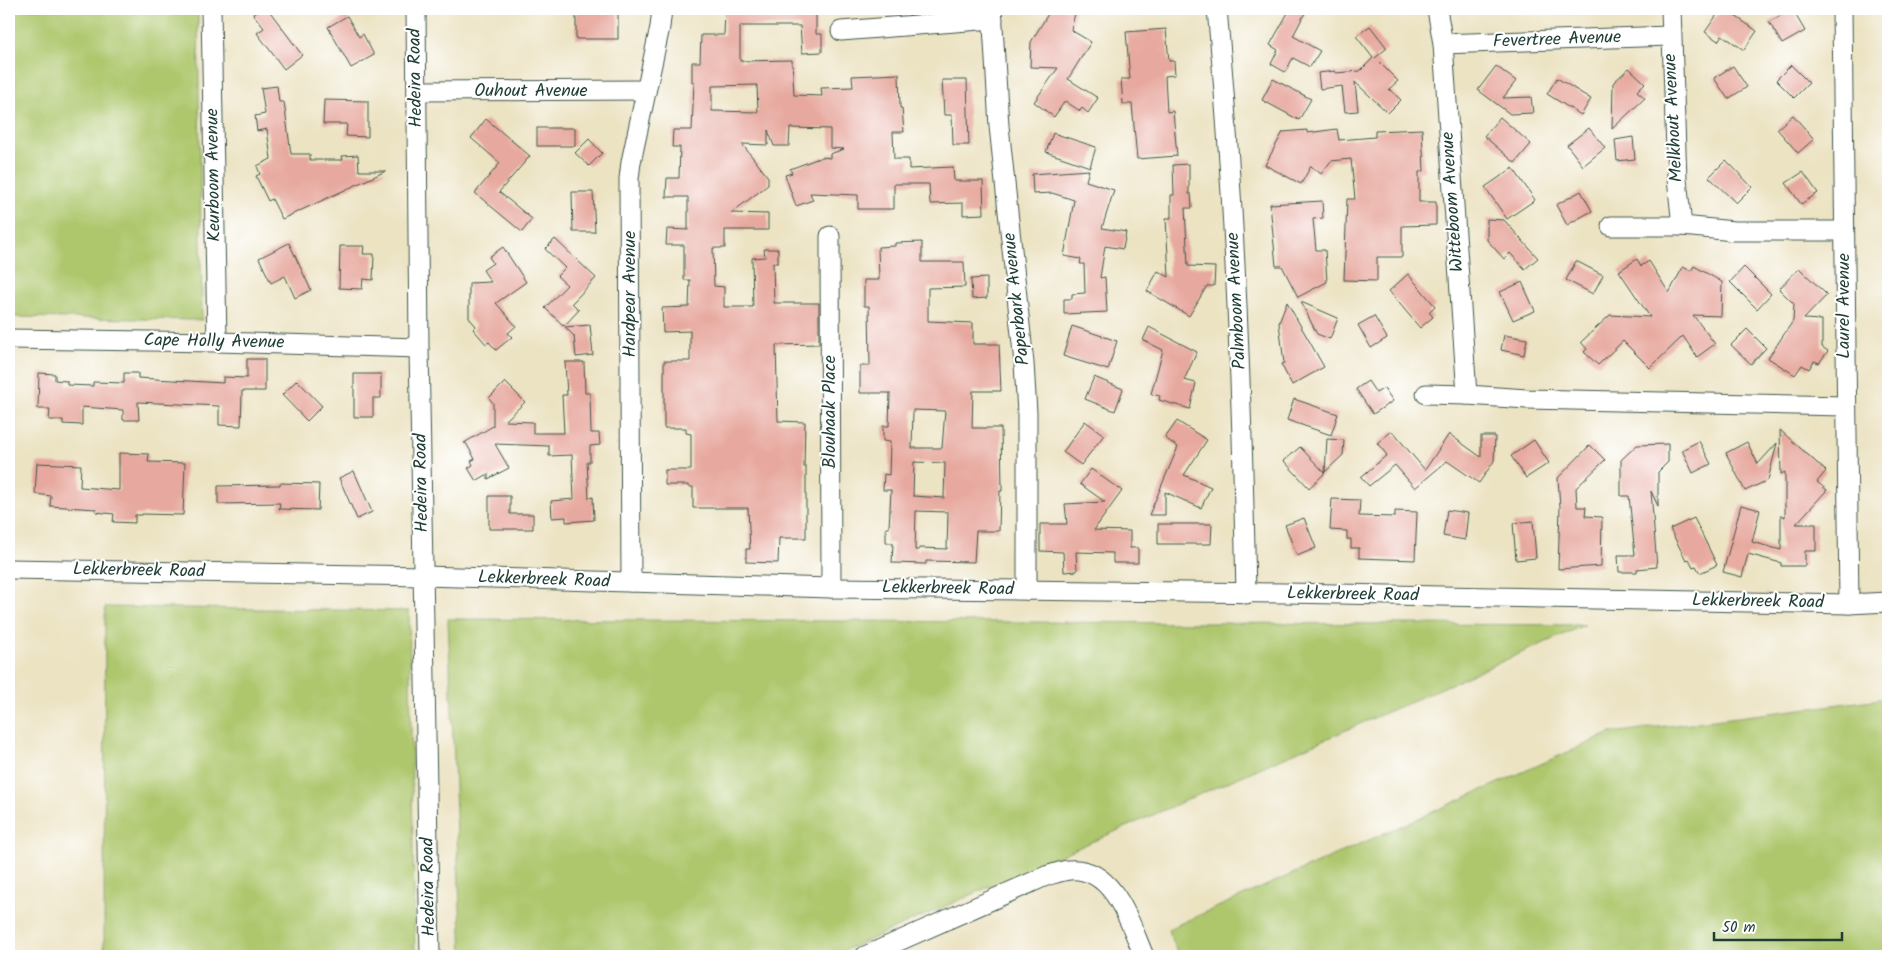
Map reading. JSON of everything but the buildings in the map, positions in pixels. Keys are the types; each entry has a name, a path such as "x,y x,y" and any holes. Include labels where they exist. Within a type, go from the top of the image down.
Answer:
{"street":[{"name":"Keurboom Avenue","path":"212,9 217,342"},
{"name":"Hedeira Road","path":"416,9 419,348 430,956"},
{"name":"Hardpear Avenue","path":"632,582 629,180 662,9"},
{"name":"Palmboom Avenue","path":"1217,9 1237,295 1243,414 1246,594"},
{"name":"Witteboom Avenue","path":"1438,9 1443,44 1466,395"},
{"name":"Melkhout Avenue","path":"1670,9 1677,179 1682,226"},
{"name":"Laurel Avenue","path":"1842,9 1845,406 1849,604"},
{"path":"841,31 992,14"},
{"name":"Paperbark Avenue","path":"992,14 999,126 1024,363 1027,413 1027,590"},
{"name":"Fevertree Avenue","path":"1443,44 1670,36"},
{"name":"Ouhout Avenue","path":"417,91 646,90"},
{"path":"1612,226 1682,226 1734,231 1844,231"},
{"name":"Blouhaak Place","path":"830,236 831,588"},
{"name":"Cape Holly Avenue","path":"9,340 217,342 419,348"},
{"path":"1426,394 1527,399 1845,406"},
{"name":"Lekkerbreek Road","path":"9,569 424,576 831,588 1286,593 1849,604 1888,602"},
{"path":"865,956 1046,876 1069,870 1087,872 1106,884 1119,900 1144,956"}],"green space":[{"path":"9,9 198,9 202,320 9,317"},
{"path":"105,607 409,611 415,956 104,956"},
{"path":"448,619 1585,625 832,956 462,956"},
{"path":"1881,699 1888,805 1888,956 1179,956 1168,929 1611,733"}]}
